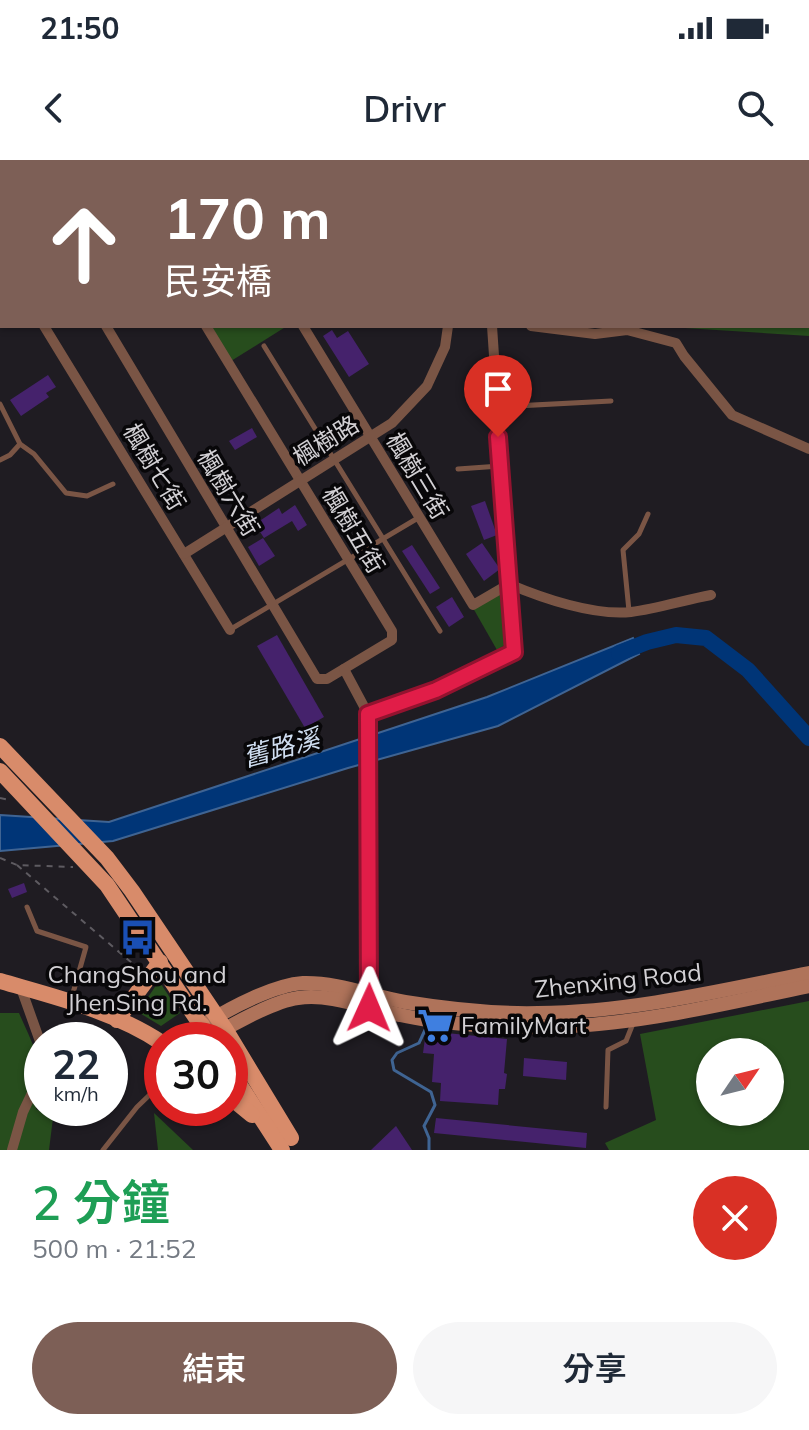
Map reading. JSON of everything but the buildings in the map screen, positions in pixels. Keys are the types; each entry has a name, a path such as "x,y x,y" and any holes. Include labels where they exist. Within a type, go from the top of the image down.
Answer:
{"main road":[{"path":"0,746 4,768 107,885 126,897 206,1022"},
{"path":"126,897 160,962 205,1022"},
{"path":"117,1020 160,962"},
{"path":"0,981 70,1001 144,1034"},
{"path":"248,1083 292,1146"},
{"path":"248,1099 263,1124"},
{"path":"248,1112 292,1146"}],"street":[{"name":"楓樹七街","path":"45,328 230,630"},
{"name":"楓樹六街","path":"106,328 317,679 327,679 344,669"},
{"name":"楓樹五街","path":"207,328 392,631 392,640 344,669"},
{"name":"楓樹三街","path":"304,328 473,605 509,584"},
{"name":"楓樹路","path":"184,554 392,423 427,386 445,347 448,328"},
{"path":"368,714 436,690 514,652 492,328"},
{"path":"547,328 595,334 627,330 676,343 732,415 809,449"},
{"path":"509,584 538,596 583,607 629,612 711,595"},
{"path":"344,669 368,714 369,727 369,1001"},
{"name":"Zhenxing Road","path":"236,1022 294,998 403,1001 467,1010 577,1012 687,998 809,973"},
{"name":"Zhenxing Road","path":"369,1001 435,1020 543,1027 634,1021 809,986"},
{"path":"21,988 33,1022"},
{"path":"12,1150 24,1110"}],"lane":[{"path":"264,346 440,631"},
{"path":"496,407 611,401"},
{"path":"0,404 20,444 34,454 66,493 87,496 113,484"},
{"path":"0,460 20,444"},
{"path":"458,469 500,466"},
{"path":"629,612 623,550 639,534 648,514"},
{"path":"230,630 419,517"},
{"path":"27,907 37,931 86,947 70,1001"},
{"path":"606,1107 608,1050 626,1041 634,1021"},
{"path":"103,1150 144,1100"}],"path":[{"path":"0,798 15,801"},
{"path":"0,858 17,865 149,977"},
{"path":"17,865 77,868"}],"green space":[{"path":"211,328 284,328 231,361"},
{"path":"684,328 809,328 809,336"},
{"path":"509,587 511,641 497,650 473,608"},
{"path":"159,981 180,1013 167,1022 154,1022 138,1012"},
{"path":"809,1001 809,1150 609,1150 605,1143 656,1120 640,1034"},
{"path":"0,1013 19,1013 24,1025 24,1126 52,1126 49,1150 0,1150"},
{"path":"155,1126 168,1126 193,1150 158,1150"}],"water":[{"path":"633,638 639,654 498,726 348,768 113,841 0,851 0,815 109,822 487,697"}],"waterway":[{"name":"舊路溪","path":"619,653 676,635 706,638 748,670 809,738"},
{"path":"425,1030 419,1043 397,1053 392,1060 394,1070 431,1092 435,1105 424,1126 429,1138 429,1150"}],"place":[{"name":"ChangShou and JhenSing Rd.","path":"137,938"},
{"name":"FamilyMart","path":"435,1026"}],"route":[{"path":"369,1008 368,714 436,690 514,652 498,437"}]}
